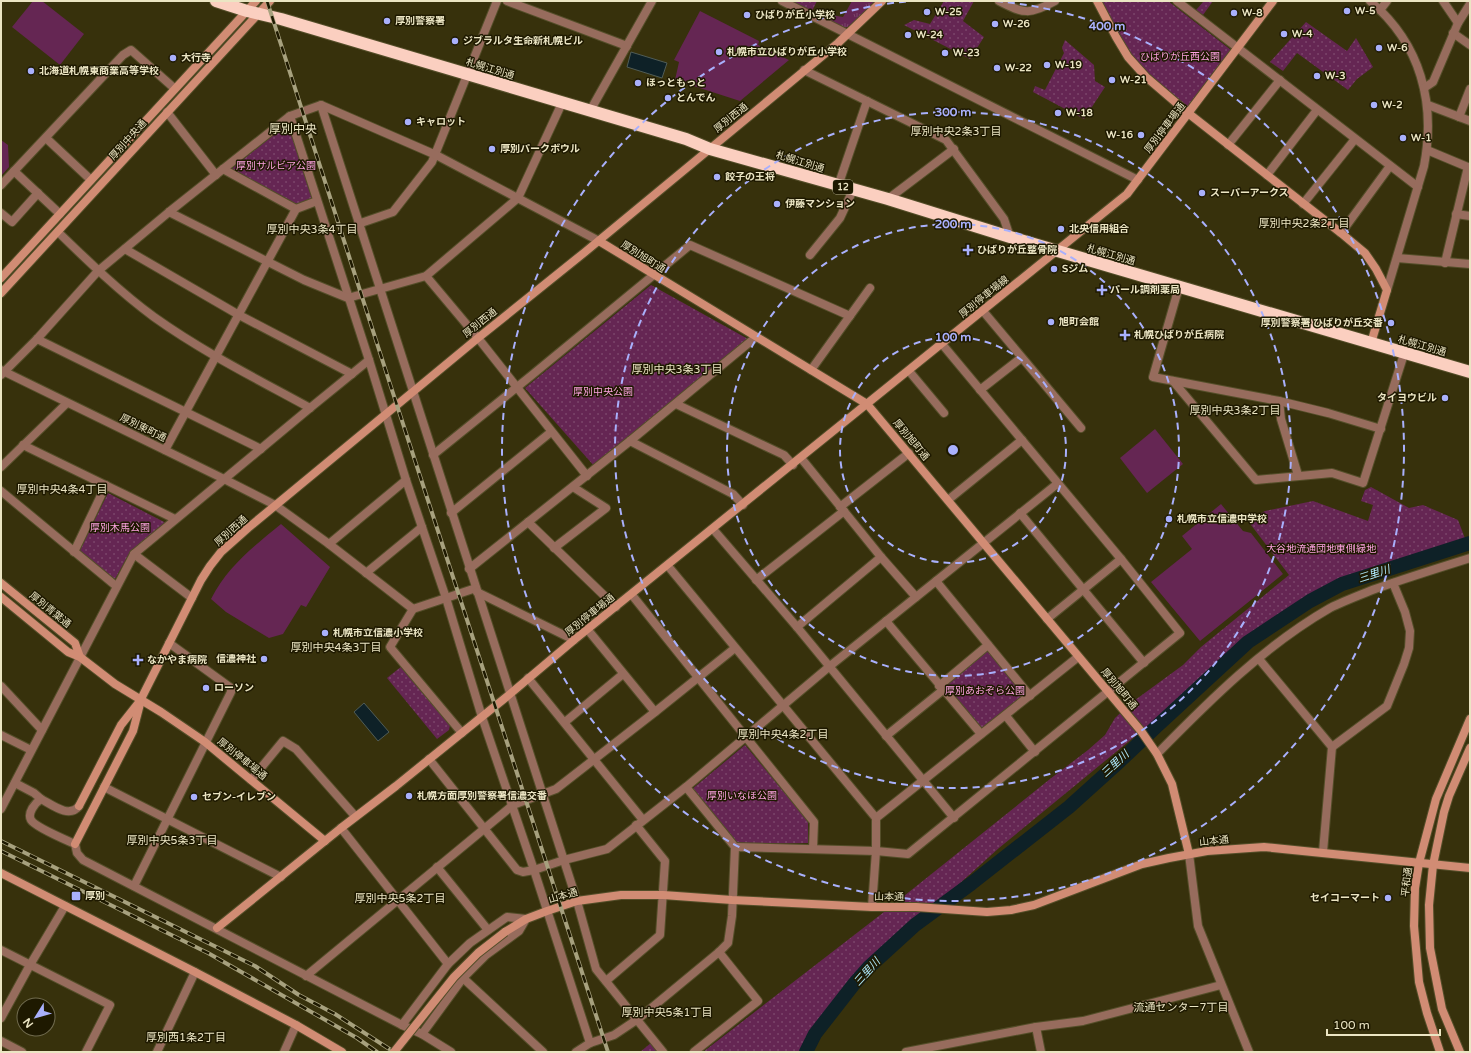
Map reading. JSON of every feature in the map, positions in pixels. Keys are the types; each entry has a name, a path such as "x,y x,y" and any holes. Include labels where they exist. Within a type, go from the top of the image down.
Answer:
{"highway":[{"name":"札幌江別通","path":"216,1 686,139 710,149 888,200 1404,354 1470,372"}],"street":[{"name":"厚別中央通","path":"1,293 167,112 253,12 256,1"},
{"name":"厚別中央通","path":"1,278 174,88 253,12 270,1"},
{"path":"358,224 393,212 432,162 497,1"},
{"path":"507,1 627,46"},
{"path":"590,111 652,1"},
{"path":"782,1 1138,180"},
{"name":"厚別西通","path":"40,799 69,812 73,811 79,806 121,725 140,701 192,598 210,566 221,552 412,392 599,241 848,34 882,1"},
{"path":"999,1 1016,10 1030,11 1042,8 1055,1"},
{"path":"1097,1 1128,57 1146,77 1188,113 1365,253 1376,269 1387,290"},
{"path":"1177,1 1418,187"},
{"name":"厚別停車場通","path":"1056,251 1127,194 1273,1"},
{"path":"1370,1 1394,25 1405,41 1419,71 1428,105 1427,150 1424,166 1371,343"},
{"path":"1380,10 1387,1"},
{"path":"1443,1 1458,23"},
{"path":"1424,88 1433,82 1453,33 1470,4"},
{"path":"1453,33 1470,45"},
{"path":"1,185 123,55 132,50 174,88"},
{"path":"804,70 946,140 1004,219 1010,237"},
{"path":"1228,145 1280,80"},
{"path":"1459,117 1470,89"},
{"path":"838,186 867,101"},
{"path":"169,212 304,280 348,298 379,290 426,276 518,198 562,103"},
{"path":"320,105 564,860 596,969 638,1019 663,1052"},
{"path":"2,373 37,339 98,271 169,212 290,116 320,105 436,155 599,241"},
{"path":"1428,105 1470,121"},
{"path":"1267,175 1317,110"},
{"path":"167,112 216,175"},
{"path":"290,116 348,298 370,360 406,480 446,598 482,717 534,870 590,1043"},
{"path":"46,138 91,180"},
{"path":"1303,204 1355,139"},
{"path":"888,200 954,149"},
{"path":"1427,150 1469,167 1456,214 1445,263"},
{"path":"1341,233 1390,166"},
{"path":"223,169 296,209"},
{"path":"14,170 60,214"},
{"path":"810,255 840,218 853,190"},
{"path":"1,213 12,222 38,193"},
{"path":"165,450 296,209 317,201"},
{"path":"1456,214 1470,216"},
{"path":"58,232 98,271 154,317 216,357 310,408"},
{"name":"厚別旭町通","path":"599,241 867,404 1078,657 1109,692 1156,754"},
{"path":"433,455 517,388 690,245 850,316"},
{"path":"125,249 239,314 352,374"},
{"name":"厚別停車場線","path":"867,404 909,372 1056,251"},
{"path":"1397,258 1470,264"},
{"path":"426,276 478,338 586,476"},
{"path":"1179,287 1153,377 1328,412 1381,429"},
{"path":"811,370 870,288"},
{"path":"983,310 1081,428"},
{"path":"469,569 676,404 756,337"},
{"path":"37,339 261,449"},
{"path":"735,847 876,851 908,854 1180,633 1121,559 942,344"},
{"path":"1173,381 1256,480 1332,473 1364,483 1404,354"},
{"path":"980,390 1022,358"},
{"path":"1,809 134,554 370,360"},
{"path":"909,372 944,414"},
{"name":"厚別東町通","path":"2,373 165,450 275,506 329,544 413,609"},
{"path":"1279,402 1281,419 1298,475"},
{"path":"1,466 67,403"},
{"path":"676,404 784,455 793,465"},
{"name":"厚別停車場通","path":"217,928 325,840 482,717 574,640 616,608 867,404"},
{"path":"451,513 551,432"},
{"path":"948,500 1022,440"},
{"path":"630,441 733,494 743,505"},
{"path":"24,444 175,519"},
{"path":"756,580 909,453"},
{"path":"801,458 881,557 916,597"},
{"path":"329,544 406,480"},
{"path":"429,759 516,870 523,872 534,870 564,860 607,849 746,738 830,666 1020,512 1057,484"},
{"path":"74,552 106,485"},
{"path":"554,548 606,508 573,487"},
{"path":"1,491 116,586"},
{"path":"1020,512 1144,663"},
{"path":"528,522 616,608"},
{"path":"366,573 422,527"},
{"path":"713,529 830,666 954,818"},
{"path":"134,554 192,598"},
{"path":"797,627 881,557"},
{"path":"1249,1052 1198,926 1189,854 1172,784 1156,754 1213,697 1290,633 1331,608 1360,595 1393,582 1470,558"},
{"path":"1047,620 1121,559"},
{"path":"668,566 876,818 876,851 872,907"},
{"path":"936,581 1030,696"},
{"path":"1332,747 1387,706 1410,648 1410,631 1405,612 1393,582"},
{"name":"厚別青葉通","path":"1,583 75,643 80,657"},
{"path":"462,733 390,647 413,609 477,590 574,640"},
{"path":"632,595 814,822 813,849"},
{"name":"厚別青葉通","path":"1,597 68,652 80,657 140,701"},
{"path":"886,621 981,734"},
{"path":"588,630 655,712"},
{"path":"134,886 231,692 230,688 170,643"},
{"path":"886,736 988,645"},
{"path":"306,976 512,805 556,789 735,648"},
{"path":"876,818 981,734 1006,716 1078,657"},
{"path":"1260,659 1332,747 1323,852"},
{"path":"564,722 623,674"},
{"path":"528,678 594,759 665,861 660,935 606,981"},
{"path":"1,686 42,730"},
{"name":"厚別西通","path":"74,844 133,731 140,701"},
{"name":"厚別停車場通","path":"140,701 161,712 205,742 325,840"},
{"path":"1006,716 1035,752"},
{"name":"平和通","path":"1440,1052 1427,1013 1419,982 1414,926 1414,894 1419,863 1436,799 1470,719"},
{"path":"1,735 31,750"},
{"path":"251,780 283,742 296,749 356,816"},
{"path":"1460,1052 1442,1009 1430,948 1428,905 1433,865 1448,801 1470,748"},
{"path":"15,783 34,793 40,799 36,802 30,815 32,822 74,844 77,853 81,858 306,976 422,1034 451,1052"},
{"path":"104,787 281,877"},
{"path":"576,1052 590,1043 614,1035 638,1019 728,943 732,916 735,847 686,787"},
{"path":"341,828 448,964"},
{"name":"山本通","path":"394,1052 454,977 478,952 526,919 577,901 621,895 663,895 732,900 872,907 916,907 987,912 1011,910 1034,905 1142,864 1207,851 1264,847 1470,868"},
{"path":"437,867 488,930"},
{"path":"1,874 195,972 296,1025 342,1052"},
{"path":"1,1018 30,964 65,906"},
{"path":"402,1025 448,964 470,944 507,917 526,919 519,931 486,954 463,978 422,1034"},
{"path":"1,950 110,1005 86,1052"},
{"path":"694,1052 758,1001 719,952"},
{"path":"157,1052 195,972"},
{"path":"463,978 544,1052"},
{"path":"906,1052 1036,1026 1083,1021 1221,985"},
{"path":"284,1052 296,1025"},
{"path":"1036,1026 1041,1052"},
{"path":"1,1042 22,1052"}],"green space":[{"path":"33,1 42,1 84,34 60,65 12,27"},
{"path":"787,1 817,1 811,13"},
{"path":"852,1 875,1 850,26 842,29 827,24 831,15 843,17"},
{"path":"944,1 974,1 963,21 984,37 970,59 904,25 914,20 930,24"},
{"name":"ひばりが丘西公園","path":"1101,1 1168,1 1231,50 1195,100 1188,107 1165,92 1130,55"},
{"path":"1204,1 1213,1 1203,15 1196,10"},
{"path":"700,11 759,41 758,45 789,60 740,101 675,80 679,62 674,60"},
{"path":"1306,22 1347,51 1356,38 1373,67 1357,79 1348,90 1297,53 1283,71 1270,62"},
{"path":"1065,40 1094,65 1095,81 1105,87 1084,119 1033,92 1035,86 1045,90 1064,53 1062,48"},
{"name":"厚別サルビア公園","path":"288,123 313,200 297,205 229,171"},
{"path":"1,140 8,145 9,167 1,176"},
{"name":"厚別中央公園","path":"651,285 748,339 595,467 525,388"},
{"path":"1155,429 1183,464 1147,493 1120,458"},
{"name":"大谷地流通団地東側緑地","path":"1371,487 1409,508 1423,505 1458,520 1466,541 1309,599 1261,628 1161,715 999,848 845,987 812,1030 800,1052 703,1052 884,912 1088,750 1105,735 1115,718 1131,703 1183,665 1201,647 1289,575 1248,521 1265,511 1313,501 1368,521 1373,505 1361,501 1365,490"},
{"name":"厚別木馬公園","path":"108,493 166,523 129,554 115,579 79,552"},
{"path":"1221,504 1243,531 1251,533 1283,574 1200,641 1151,582 1192,549 1182,536"},
{"path":"281,524 330,567 306,607 301,605 283,634 269,638 226,612 211,599 233,567 251,549"},
{"name":"厚別あおぞら公園","path":"988,649 1028,696 981,732 942,686"},
{"path":"402,666 450,725 449,730 437,739 387,678"},
{"name":"厚別いなほ公園","path":"745,745 808,821 808,843 737,844 691,790"},
{"path":"651,1043 658,1052 640,1052"}],"water":[{"path":"631,52 667,63 662,78 627,67"},
{"path":"364,703 389,732 378,741 354,712"}],"waterway":[{"name":"三里川","path":"806,1052 815,1034 869,967 915,925 972,883 1069,807 1248,642 1310,601 1342,584 1470,543"}],"railway":[{"path":"267,1 608,1052"},
{"path":"1,841 255,966 299,995 335,1014 394,1052"},
{"path":"1,851 208,953 357,1038 377,1052"}],"place":[{"name":"W-5","path":"1347,11"},
{"name":"W-25","path":"927,12"},
{"name":"W-8","path":"1234,13"},
{"name":"ひばりが丘小学校","path":"747,15"},
{"name":"厚別警察署","path":"387,21"},
{"name":"W-26","path":"995,24"},
{"name":"W-4","path":"1284,34"},
{"name":"W-24","path":"908,35"},
{"name":"ジブラルタ生命新札幌ビル","path":"455,41"},
{"name":"W-6","path":"1379,48"},
{"name":"札幌市立ひばりが丘小学校","path":"719,52"},
{"name":"W-23","path":"945,53"},
{"name":"大行寺","path":"173,58"},
{"name":"W-19","path":"1047,65"},
{"name":"W-22","path":"997,68"},
{"name":"北海道札幌東商業高等学校","path":"31,71"},
{"name":"W-3","path":"1317,76"},
{"name":"W-21","path":"1112,80"},
{"name":"ほっともっと","path":"638,83"},
{"name":"とんでん","path":"668,98"},
{"name":"W-2","path":"1374,105"},
{"name":"W-18","path":"1058,113"},
{"name":"キャロット","path":"408,122"},
{"name":"W-16","path":"1141,135"},
{"name":"W-1","path":"1403,138"},
{"name":"厚別パークボウル","path":"492,149"},
{"name":"餃子の王将","path":"717,177"},
{"name":"スーパーアークス","path":"1202,193"},
{"name":"伊藤マンション","path":"777,204"},
{"name":"北央信用組合","path":"1061,229"},
{"name":"ひばりが丘整骨院","path":"968,250"},
{"name":"Sジム","path":"1054,269"},
{"name":"パール調剤薬局","path":"1102,290"},
{"name":"旭町会館","path":"1051,322"},
{"name":"厚別警察署 ひばりが丘交番","path":"1391,323"},
{"name":"札幌ひばりが丘病院","path":"1125,335"},
{"name":"タイヨウビル","path":"1445,398"},
{"name":"札幌市立信濃中学校","path":"1169,519"},
{"name":"札幌市立信濃小学校","path":"325,633"},
{"name":"信濃神社","path":"264,659"},
{"name":"なかやま病院","path":"138,660"},
{"name":"ローソン","path":"206,688"},
{"name":"札幌方面厚別警察署信濃交番","path":"409,796"},
{"name":"セブン-イレブン","path":"194,797"},
{"name":"厚別","path":"76,896"},
{"name":"セイコーマート","path":"1388,898"}],"district":[{"name":"厚別中央","path":"293,129"},
{"name":"厚別中央2条3丁目","path":"956,131"},
{"name":"厚別中央2条2丁目","path":"1304,223"},
{"name":"厚別中央3条4丁目","path":"312,229"},
{"name":"厚別中央3条3丁目","path":"677,369"},
{"name":"厚別中央3条2丁目","path":"1235,410"},
{"name":"厚別中央4条4丁目","path":"62,489"},
{"name":"厚別中央4条3丁目","path":"336,647"},
{"name":"厚別中央4条2丁目","path":"783,734"},
{"name":"厚別中央5条3丁目","path":"172,840"},
{"name":"厚別中央5条2丁目","path":"400,898"},
{"name":"流通センター7丁目","path":"1181,1007"},
{"name":"厚別中央5条1丁目","path":"667,1012"},
{"name":"厚別西1条2丁目","path":"186,1037"}]}
